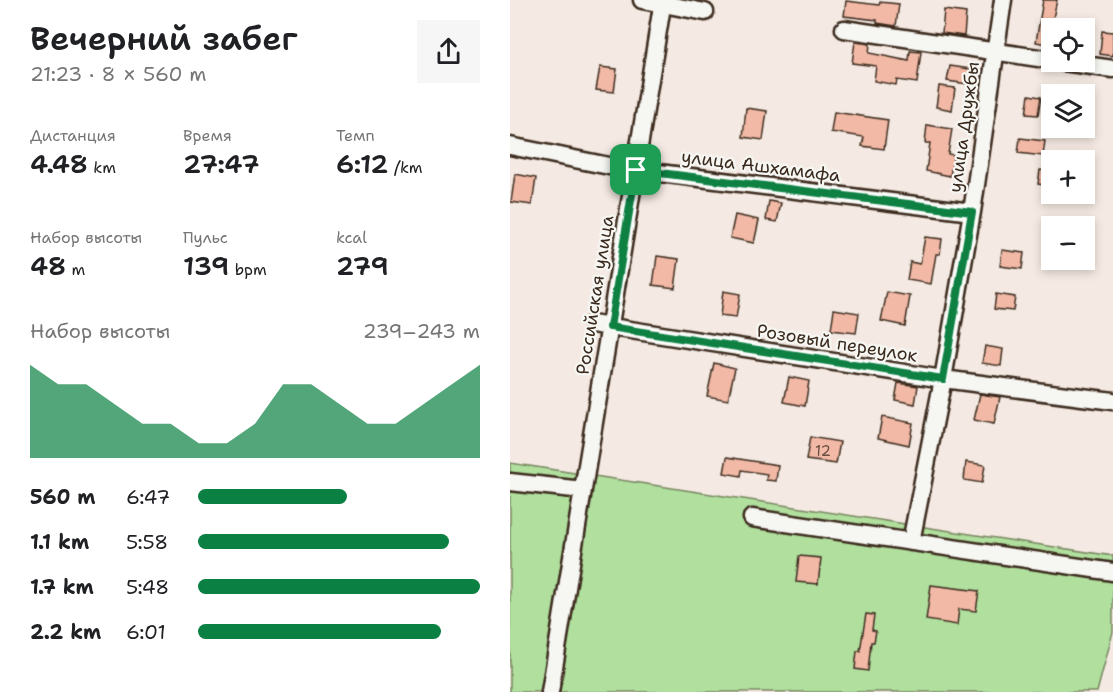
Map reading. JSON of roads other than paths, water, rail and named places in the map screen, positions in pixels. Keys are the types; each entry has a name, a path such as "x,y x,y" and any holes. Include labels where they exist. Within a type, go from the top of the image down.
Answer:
{"street":[{"path":"642,0 663,2 705,12"},
{"name":"улица Дружбы","path":"911,542 943,379 972,212 1003,0"},
{"name":"Российская улица","path":"550,692 663,2"},
{"path":"844,29 1041,58"},
{"path":"1095,66 1113,69"},
{"name":"улица Ашхамафа","path":"510,146 636,170 972,212"},
{"name":"Розовый переулок","path":"592,324 943,379 1113,401"},
{"path":"510,482 583,490"},
{"path":"752,518 1113,572"}]}
